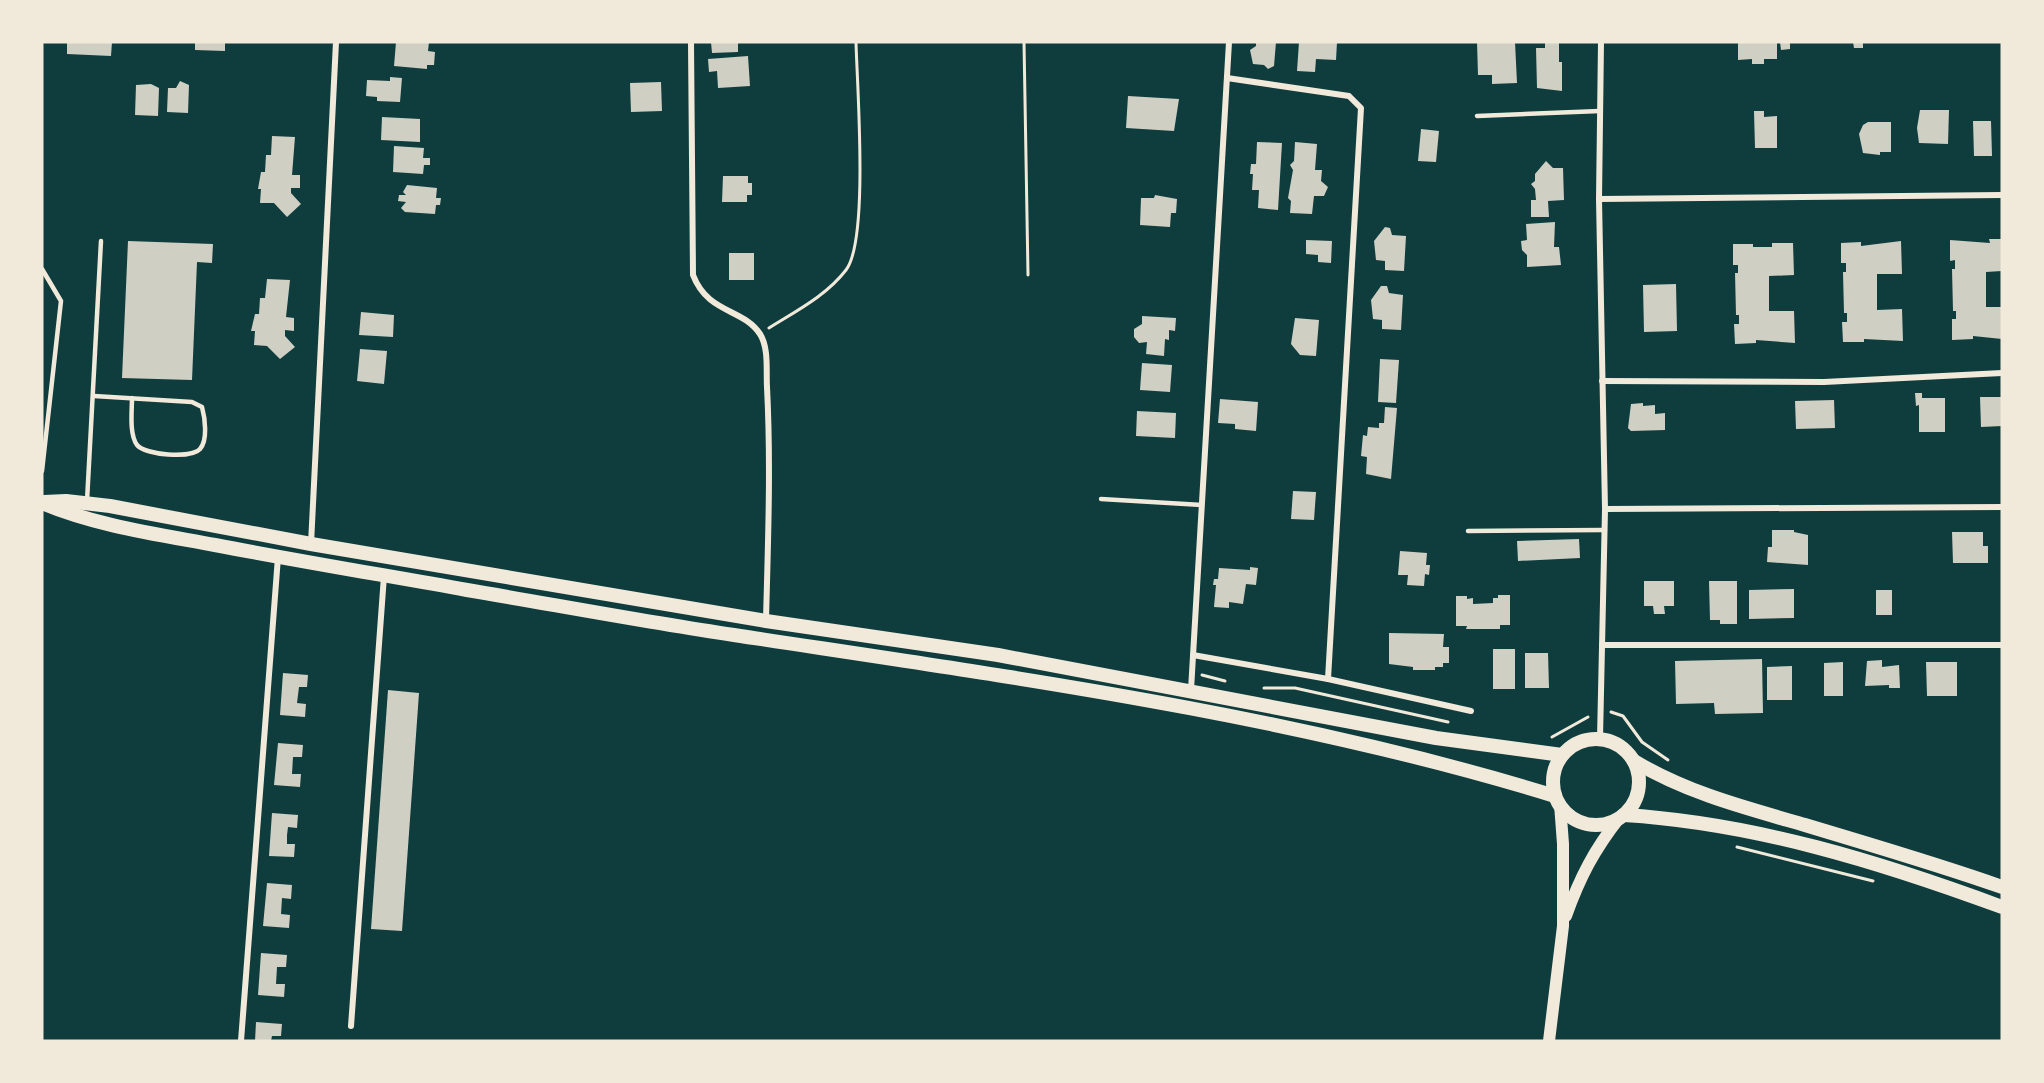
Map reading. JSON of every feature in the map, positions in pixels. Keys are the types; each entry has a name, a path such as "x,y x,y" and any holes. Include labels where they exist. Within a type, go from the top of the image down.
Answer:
{"main road":[{"path":"42,502 87,502 312,544 766,621 998,655 1436,738 1562,755"},
{"path":"42,502 104,524 278,557 730,634 985,672 1373,746 1482,774 1558,800 1569,816 1588,825 1607,824 1622,816 1680,819 1761,833 1912,875 2002,907"},
{"path":"1549,1041 1563,926 1563,854 1554,775 1562,755 1578,742 1600,738 1620,745 1634,761 1672,782 1713,798 1930,861 2002,887"},
{"path":"1563,926 1580,879 1596,848 1637,795 1640,784 1634,761"}],"street":[{"path":"312,544 336,42"},
{"path":"691,42 693,275 699,291 720,308 748,323 760,334 765,353 770,442 766,621"},
{"path":"1191,691 1229,42"},
{"path":"1600,738 1605,530 1599,199 1601,42"},
{"path":"1227,78 1349,96 1361,108 1328,679"},
{"path":"1599,199 2002,195"},
{"path":"1602,381 1824,382 2002,373"},
{"path":"1605,509 2002,507"},
{"path":"241,1041 278,557"},
{"path":"351,1026 384,575"},
{"path":"1602,645 2002,645"},
{"path":"1193,656 1328,679 1471,711"}],"lane":[{"path":"1477,116 1600,111"},
{"path":"87,502 101,241"},
{"path":"42,269 61,301 42,471"},
{"path":"94,396 132,398 192,402 202,408 205,417 204,441 200,450 192,454 175,455 146,451 137,446 133,436 132,398"},
{"path":"1101,499 1202,505"},
{"path":"1468,531 1605,530"}],"path":[{"path":"760,334 825,293 848,268 860,215 856,42"},
{"path":"1024,42 1028,274"}],"building":[{"path":"67,42 112,42 111,56 67,54"},
{"path":"195,42 225,42 225,51 195,50"},
{"path":"396,42 429,42 428,51 435,52 434,65 427,65 427,69 394,66"},
{"path":"711,42 738,42 738,52 712,53"},
{"path":"1256,42 1276,42 1274,66 1268,69 1264,65 1253,64 1250,50 1256,46"},
{"path":"1299,42 1337,42 1336,60 1316,59 1315,72 1297,71"},
{"path":"1477,42 1515,42 1517,83 1492,84 1492,75 1478,75"},
{"path":"1545,42 1559,42 1562,91 1537,88 1536,48 1545,48"},
{"path":"1738,42 1777,42 1777,59 1764,59 1764,64 1752,64 1752,59 1738,60"},
{"path":"1780,42 1790,42 1790,49 1781,50"},
{"path":"1853,42 1863,42 1863,48 1854,48"},
{"path":"748,56 750,86 718,88 717,71 709,72 708,59"},
{"path":"390,77 402,78 400,102 377,101 377,97 366,96 367,80 390,81"},
{"path":"180,81 189,85 188,113 167,112 168,88 176,88"},
{"path":"661,82 662,111 631,112 630,83"},
{"path":"151,84 159,88 158,116 135,115 136,85"},
{"path":"1128,96 1179,99 1174,131 1126,128"},
{"path":"1920,110 1949,110 1948,144 1919,143 1917,128"},
{"path":"1754,111 1764,111 1764,117 1777,116 1777,148 1755,148"},
{"path":"382,117 420,119 420,142 381,140"},
{"path":"1973,121 1991,121 1992,156 1974,156"},
{"path":"1868,122 1891,122 1891,152 1880,152 1880,155 1863,153 1859,134 1863,125"},
{"path":"1421,129 1439,131 1436,162 1418,161"},
{"path":"272,136 295,137 292,175 300,175 300,188 291,188 291,193 301,204 287,217 274,203 260,203 261,189 258,189 261,172 265,172 266,155 271,155"},
{"path":"1257,142 1282,143 1278,210 1258,208 1259,190 1252,190 1251,164 1256,164"},
{"path":"1295,142 1317,144 1315,170 1322,170 1321,181 1328,187 1324,196 1314,196 1312,214 1290,213 1291,201 1288,198 1293,170 1290,165 1294,161"},
{"path":"394,146 424,148 423,158 430,158 430,165 424,165 423,174 393,172"},
{"path":"1546,161 1553,168 1563,168 1564,200 1548,201 1549,217 1531,217 1531,200 1536,200 1535,189 1531,184 1535,181 1535,174"},
{"path":"723,176 748,176 748,183 752,183 752,195 747,195 747,202 722,202"},
{"path":"407,185 437,188 436,198 441,198 440,205 436,205 435,214 405,212 401,208 406,202 398,201 399,195 406,195 403,192"},
{"path":"1155,195 1177,199 1176,213 1171,213 1170,227 1140,225 1141,198 1154,198"},
{"path":"1555,222 1554,247 1559,247 1561,265 1527,267 1527,255 1522,250 1521,241 1527,240 1526,224"},
{"path":"1385,227 1390,228 1392,235 1406,236 1404,271 1385,270 1385,261 1376,260 1374,241"},
{"path":"1989,239 2002,239 2002,271 1986,272 1986,307 2002,307 2002,339 1973,336 1973,339 1952,340 1952,319 1956,319 1956,311 1953,311 1952,269 1955,269 1955,260 1950,261 1950,240 1990,243"},
{"path":"1306,240 1332,241 1331,263 1318,262 1318,255 1306,254"},
{"path":"128,241 213,244 212,263 197,262 192,380 122,378"},
{"path":"1901,241 1902,274 1877,274 1877,310 1902,309 1903,341 1864,339 1864,342 1843,342 1842,322 1847,322 1847,313 1844,313 1843,272 1846,272 1846,263 1841,263 1841,243 1861,242 1861,246"},
{"path":"1772,243 1793,243 1794,275 1769,276 1769,311 1794,311 1795,343 1756,340 1756,343 1735,344 1734,324 1739,324 1739,315 1736,315 1735,273 1738,273 1738,265 1733,265 1733,244 1772,247"},
{"path":"729,253 754,253 754,280 729,280"},
{"path":"267,279 290,280 286,317 294,318 294,331 285,330 285,336 295,347 280,359 267,346 254,345 255,331 251,331 255,314 259,314 260,298 265,298"},
{"path":"1676,284 1677,331 1644,332 1643,285"},
{"path":"1381,286 1387,286 1389,293 1403,295 1401,330 1382,329 1382,320 1373,319 1371,300"},
{"path":"361,312 394,315 393,337 359,335"},
{"path":"1142,316 1176,318 1175,331 1169,330 1169,340 1165,339 1164,356 1146,354 1147,342 1139,343 1134,337 1134,329 1142,324"},
{"path":"1295,318 1319,320 1316,356 1300,355 1291,344"},
{"path":"360,349 387,351 384,384 357,381"},
{"path":"1380,359 1399,360 1396,403 1378,402"},
{"path":"1142,363 1172,365 1170,392 1140,390"},
{"path":"1915,393 1922,393 1922,398 1945,398 1945,432 1919,432 1919,405 1916,406"},
{"path":"1980,397 2002,397 2002,426 1981,427"},
{"path":"1220,399 1258,402 1256,431 1235,429 1235,424 1218,423"},
{"path":"1834,400 1835,428 1796,429 1795,401"},
{"path":"1643,403 1643,406 1655,405 1655,414 1665,413 1665,430 1631,431 1628,428 1631,404"},
{"path":"1385,407 1397,408 1391,479 1366,474 1367,457 1361,456 1363,435 1367,436 1368,427 1379,428 1379,423 1384,423"},
{"path":"1137,411 1176,413 1175,438 1136,436"},
{"path":"1293,491 1316,492 1314,520 1291,519"},
{"path":"1772,530 1794,530 1794,532 1808,535 1808,565 1767,562 1768,547 1772,547"},
{"path":"1952,532 1983,532 1983,546 1988,546 1988,563 1953,563"},
{"path":"1579,539 1580,558 1518,561 1517,541"},
{"path":"1400,551 1427,553 1426,565 1430,565 1429,575 1425,574 1424,586 1407,585 1408,575 1398,575"},
{"path":"1250,567 1258,568 1256,585 1246,584 1243,604 1229,602 1229,608 1214,607 1216,585 1213,585 1214,579 1218,579 1219,568 1250,570"},
{"path":"1644,581 1674,581 1674,606 1664,606 1665,614 1654,614 1653,606 1644,606"},
{"path":"1709,581 1737,581 1737,624 1720,624 1720,620 1710,620"},
{"path":"1794,589 1794,618 1749,619 1749,590"},
{"path":"1876,590 1892,590 1892,615 1876,615"},
{"path":"1498,595 1510,595 1510,625 1500,625 1500,629 1466,629 1467,626 1456,626 1456,596 1473,598 1473,604 1493,603 1493,598 1498,598"},
{"path":"1389,633 1444,634 1443,647 1449,647 1449,663 1443,663 1443,667 1435,667 1435,670 1413,670 1413,667 1389,664"},
{"path":"1493,649 1515,649 1515,689 1493,689"},
{"path":"1525,653 1548,653 1549,688 1525,688"},
{"path":"1762,659 1763,713 1715,714 1714,703 1676,704 1675,661"},
{"path":"1882,660 1882,667 1899,665 1900,688 1889,688 1889,685 1865,686 1867,661"},
{"path":"1843,662 1843,696 1824,696 1824,663"},
{"path":"1926,662 1957,662 1957,696 1927,696"},
{"path":"1792,666 1792,700 1767,700 1767,667"},
{"path":"283,673 308,675 307,687 299,687 297,703 306,704 305,717 280,715"},
{"path":"388,690 419,693 402,931 371,929"},
{"path":"278,743 303,745 302,757 293,757 292,774 301,774 300,787 274,785"},
{"path":"272,813 298,815 297,828 288,827 287,835 287,844 295,844 294,857 269,856"},
{"path":"267,883 292,885 291,899 282,898 281,914 290,915 289,928 263,926"},
{"path":"261,953 287,955 286,967 277,967 276,984 285,984 284,997 258,995"},
{"path":"256,1022 282,1024 281,1036 272,1036 271,1041 255,1041"}]}
